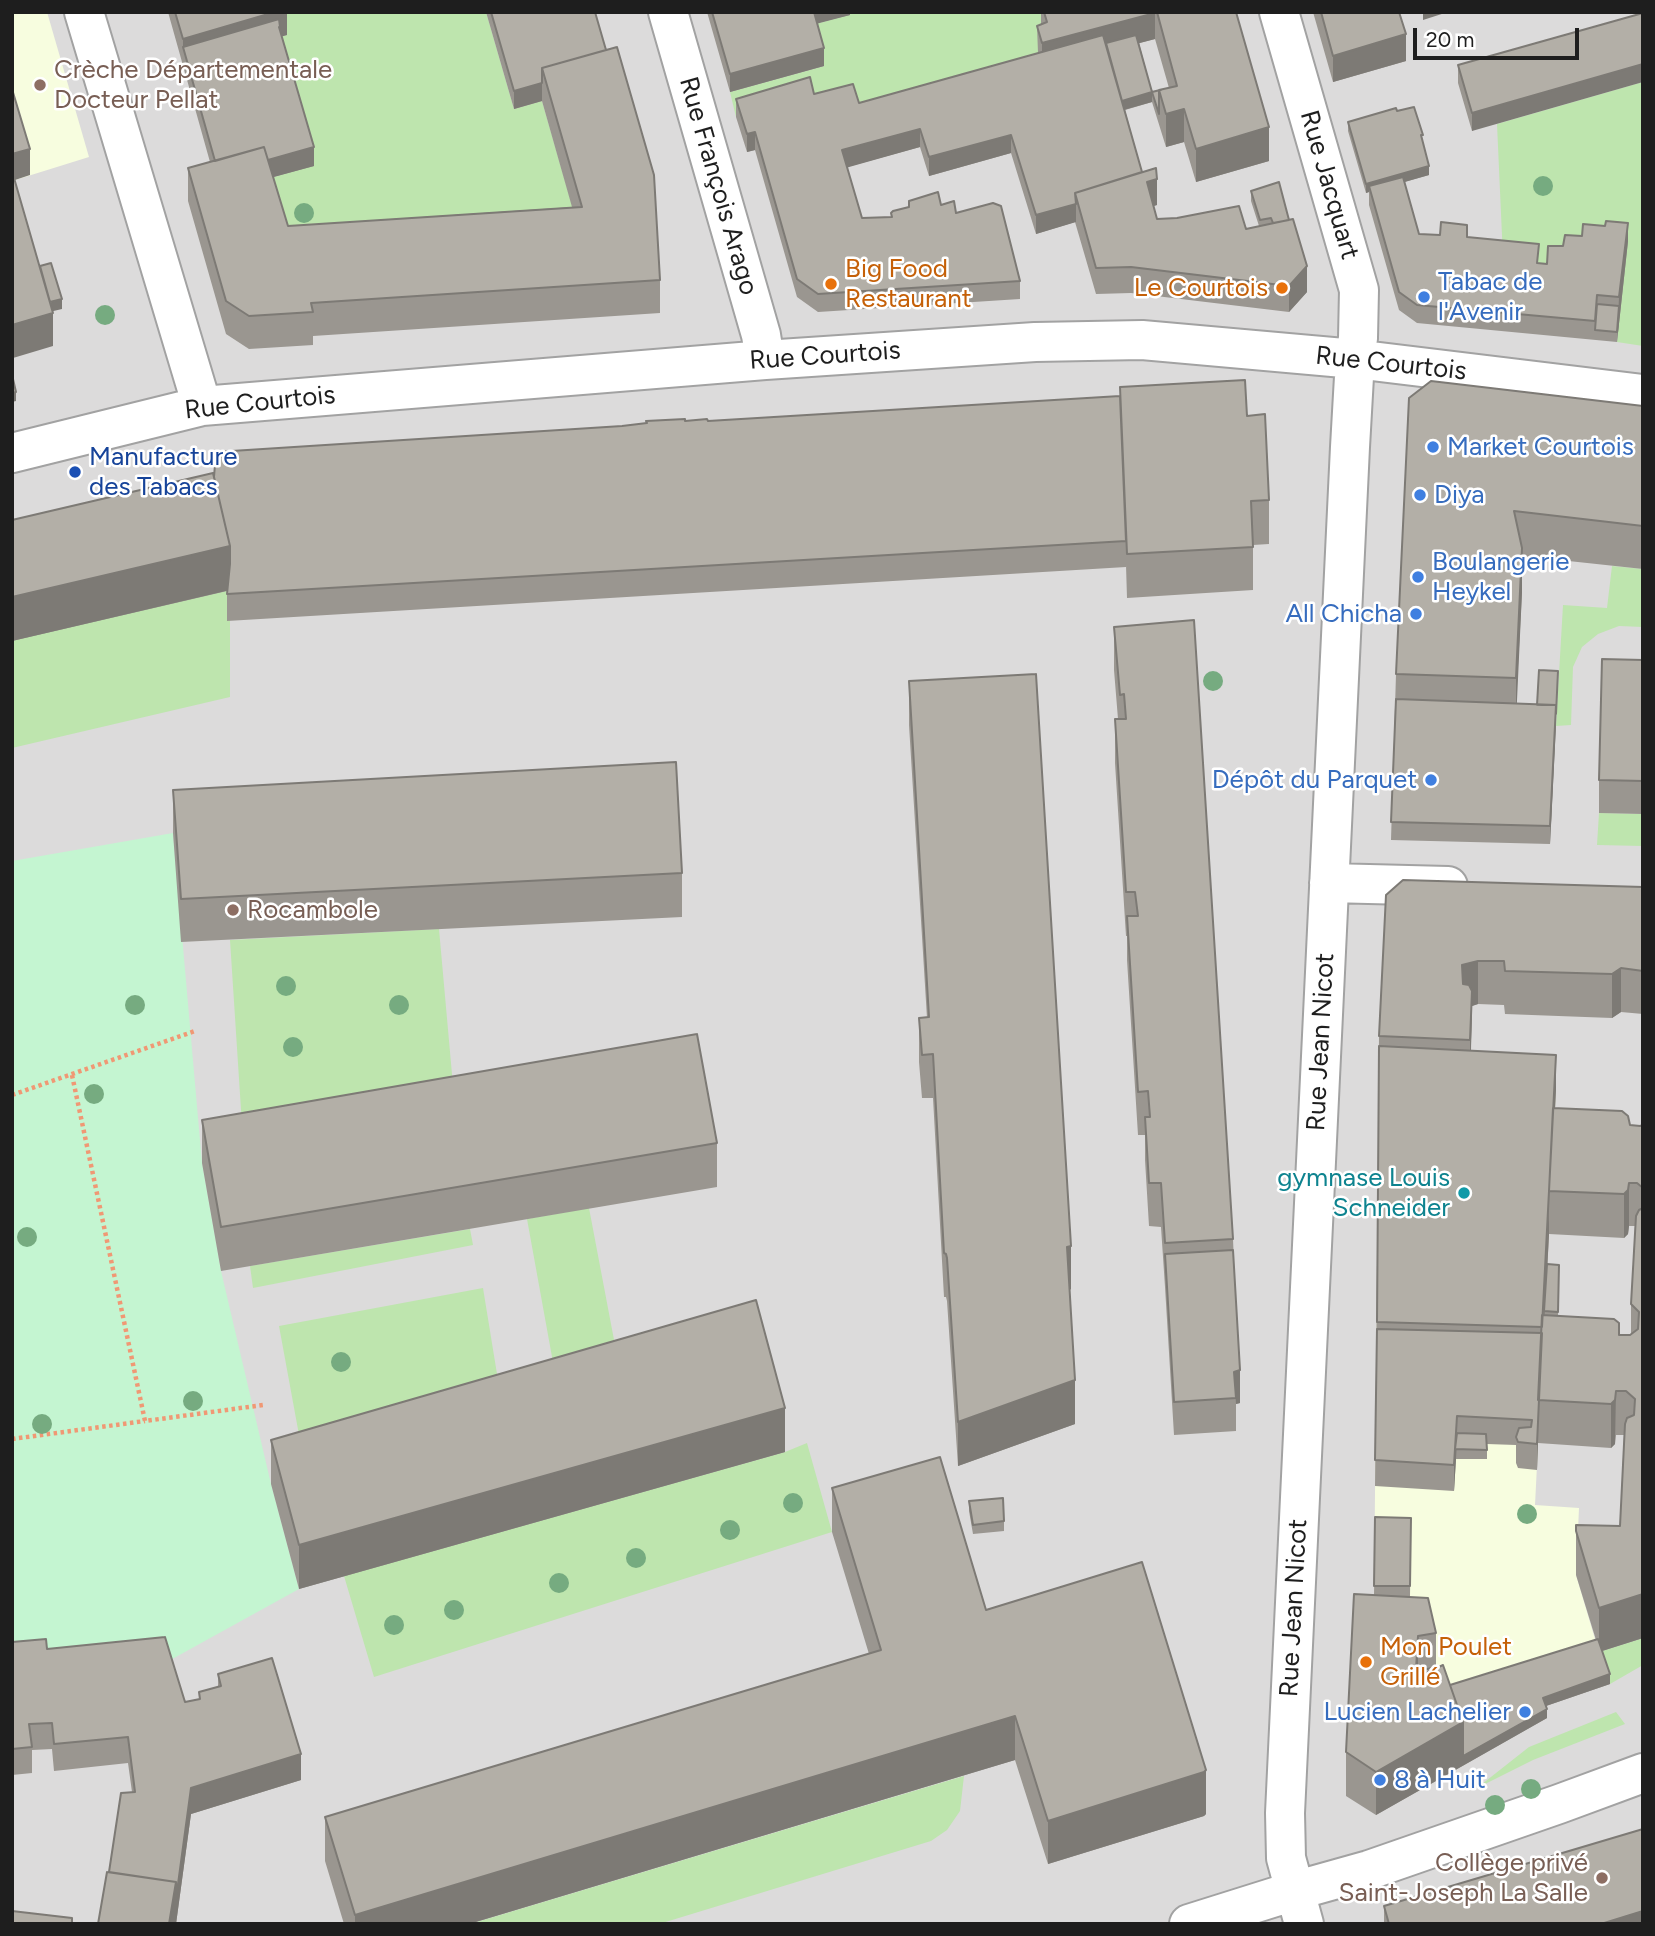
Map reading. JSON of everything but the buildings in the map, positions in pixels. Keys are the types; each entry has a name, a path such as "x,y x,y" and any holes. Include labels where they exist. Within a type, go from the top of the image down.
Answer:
{"street":[{"path":"84,12 202,405"},
{"name":"Rue François Arago","path":"668,12 761,335 765,360"},
{"name":"Rue Jacquart","path":"1279,12 1359,290 1355,359"},
{"name":"Rue Courtois","path":"12,453 202,405 765,360 1035,342 1142,340 1355,359 1643,394"},
{"name":"Rue Jean Nicot","path":"1299,1907 1286,1858 1285,1813 1355,359"},
{"path":"1329,883 1488,887"},
{"path":"1189,1924 1299,1907 1369,1870 1643,1773"}],"path":[{"path":"12,1095 195,1031"},
{"path":"72,1075 145,1421"},
{"path":"12,1439 263,1405"}],"shaded area":[{"path":"12,12 1643,12 1643,1924 12,1924"},
{"name":"Crèche Départementale Docteur Pellat","path":"12,12 47,12 89,157 12,181"},
{"path":"173,833 202,1163 221,1271 271,1484 299,1589 165,1663 12,1669 12,861"},
{"path":"1379,1079 1556,1088 1535,1505 1579,1508 1576,1575 1598,1649 1442,1697 1374,1596"}],"green space":[{"path":"280,12 486,12 514,109 542,101 582,240 288,259 264,180 314,165 279,37 287,35"},
{"path":"849,12 1088,12 1042,69 875,117 736,117 730,92 824,66 812,25 849,15"},
{"path":"1643,82 1643,346 1617,342 1619,316 1503,258 1497,124"},
{"path":"1612,566 1643,569 1643,627 1619,626 1598,634 1582,647 1573,667 1571,725 1556,726 1563,605 1607,608"},
{"path":"230,590 230,697 12,748 12,640"},
{"path":"1599,813 1643,814 1643,846 1597,845"},
{"path":"439,929 456,1119 244,1156 230,940"},
{"path":"589,1208 622,1382 560,1401 527,1219"},
{"path":"470,1229 473,1245 253,1288 250,1266"},
{"path":"483,1288 504,1417 306,1473 279,1326"},
{"path":"807,1443 832,1532 374,1677 344,1576 785,1452"},
{"path":"1643,1638 1643,1665 1610,1684 1599,1652"},
{"path":"1616,1712 1625,1724 1533,1760 1477,1788 1529,1747"},
{"path":"964,1776 960,1811 947,1830 931,1841 659,1924 470,1924"}],"place":[{"name":"Crèche Départementale Docteur Pellat","path":"40,85"},
{"name":"Big Food Restaurant","path":"831,284"},
{"name":"Le Courtois","path":"1282,288"},
{"name":"Tabac de l'Avenir","path":"1424,297"},
{"name":"Market Courtois","path":"1433,447"},
{"name":"Manufacture des Tabacs","path":"75,472"},
{"name":"Diya","path":"1420,495"},
{"name":"Boulangerie Heykel","path":"1418,577"},
{"name":"All Chicha","path":"1416,614"},
{"name":"Dépôt du Parquet","path":"1431,780"},
{"name":"Rocambole","path":"233,910"},
{"name":"gymnase Louis Schneider","path":"1464,1193"},
{"name":"Mon Poulet Grillé","path":"1366,1662"},
{"name":"Lucien Lachelier","path":"1525,1712"},
{"name":"8 à Huit","path":"1380,1780"},
{"name":"Collège privé Saint-Joseph La Salle","path":"1602,1878"}]}
